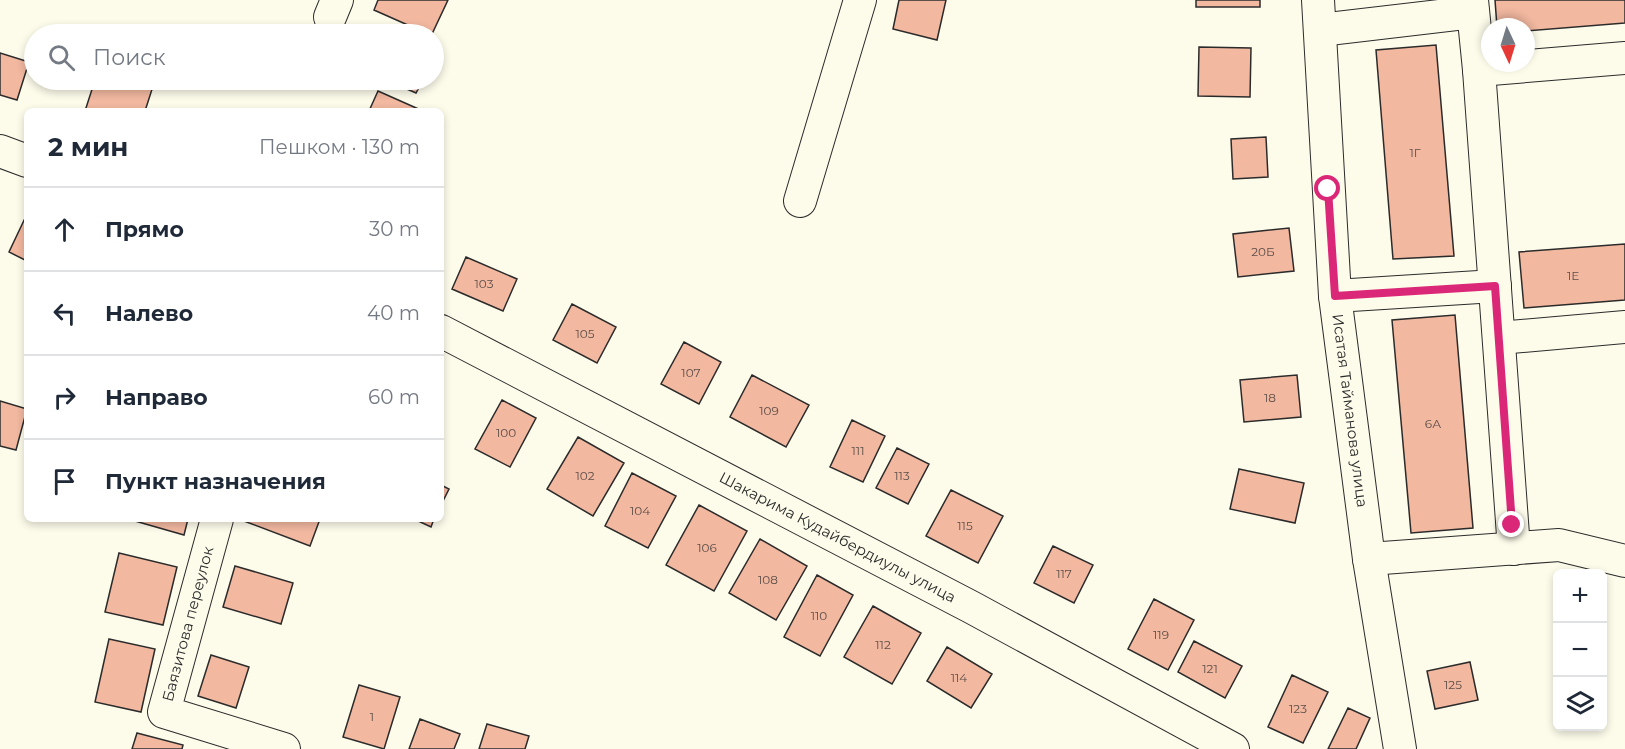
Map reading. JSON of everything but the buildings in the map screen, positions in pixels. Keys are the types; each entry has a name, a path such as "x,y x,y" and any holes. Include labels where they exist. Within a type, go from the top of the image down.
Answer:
{"street":[{"path":"801,201 860,0"},
{"path":"1319,15 1473,6 1514,549"},
{"name":"Исатая Тайманова улица","path":"1319,15 1335,296 1369,559 1400,749"},
{"path":"1479,70 1625,58"},
{"path":"0,151 24,160"},
{"path":"1335,296 1495,286"},
{"path":"1499,338 1625,327"},
{"name":"Шакарима Кудайбердиулы улица","path":"444,333 971,607 1233,749"},
{"name":"Баязитова переулок","path":"216,522 164,712 284,749"},
{"path":"1369,559 1558,546 1625,561"}],"route":[{"path":"1328,189 1335,296 1495,286 1512,525"}]}
